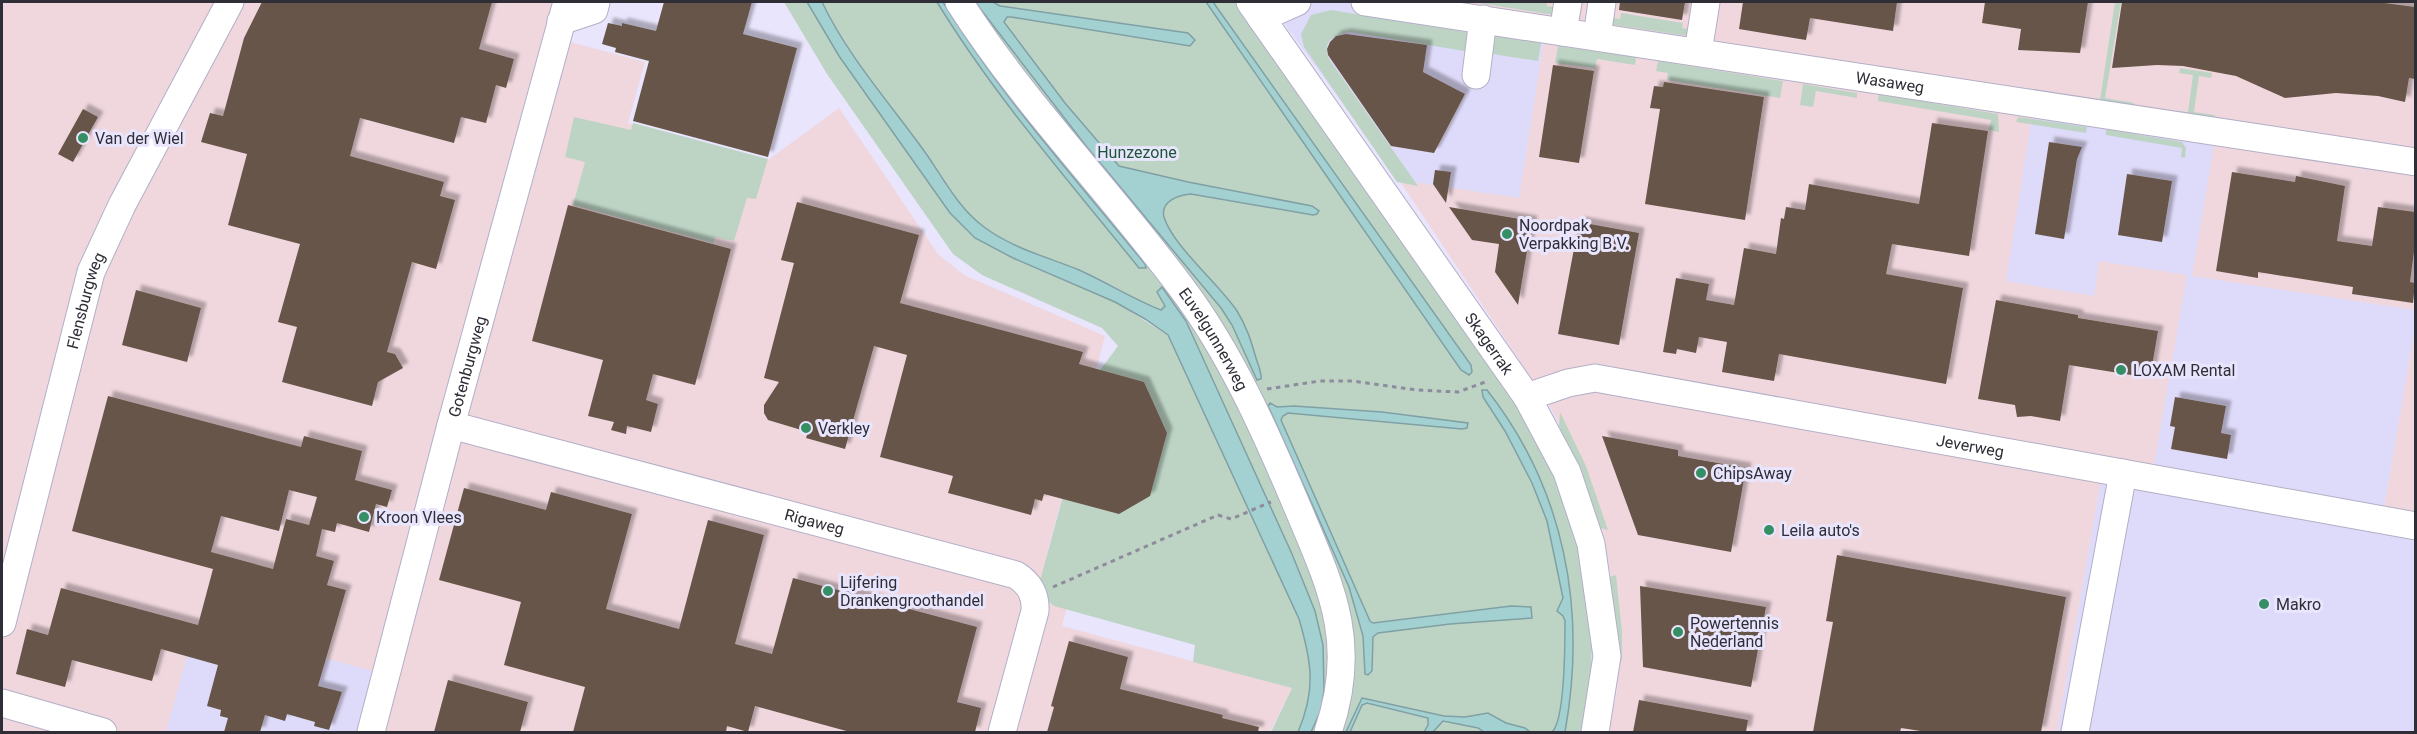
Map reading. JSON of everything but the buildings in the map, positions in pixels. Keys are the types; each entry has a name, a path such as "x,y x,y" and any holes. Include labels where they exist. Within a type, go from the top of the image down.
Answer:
{"street":[{"name":"Flensburgweg","path":"2,623 91,272 122,205 230,2"},
{"path":"564,11 594,10 596,2"},
{"name":"Euvelgunnerweg","path":"959,2 1062,143 1181,286 1214,337 1246,396 1292,494 1326,576 1338,612 1342,670 1339,693 1328,732"},
{"path":"1256,10 1297,2"},
{"name":"Wasaweg","path":"1365,2 1467,12 1563,32 2415,162"},
{"path":"1563,32 1568,2"},
{"path":"1597,37 1602,2"},
{"path":"1698,52 1706,2"},
{"name":"Skagerrak","path":"1256,10 1527,397 1567,472 1591,544 1607,656 1595,732"},
{"name":"Gotenburgweg","path":"370,732 564,11"},
{"path":"1467,12 1476,75"},
{"name":"Jeverweg","path":"1527,397 1568,383 1595,378 2415,526"},
{"name":"Rigaweg","path":"451,425 1008,572 1024,580 1034,595"},
{"path":"2075,732 2123,473"},
{"path":"1002,732 1035,611 1034,595"},
{"path":"2,703 102,732"}],"path":[{"path":"1246,396 1266,389 1320,381 1352,381 1417,390 1458,392 1508,372"},
{"path":"1034,595 1218,515 1231,519 1280,499"}],"shaded area":[{"path":"2,2 571,2 563,40 645,62 628,123 768,160 839,108 938,254 964,275 1105,336 1047,553 1079,560 1062,626 1292,688 1270,732 369,732 384,674 196,623 166,732 2,732"},
{"path":"807,2 822,2 843,41 922,148 957,200 974,219 1006,241 1079,270 1161,310 1165,306 1157,292 1162,287 1186,321 1292,554 1315,611 1323,645 1324,690 1321,710 1311,732 1298,732 1308,703 1310,689 1307,649 1299,619 1168,335 1115,302 1013,258 975,238 950,213 839,56"},
{"path":"937,2 943,2 965,37 1014,104 1146,268 1139,268 1008,105"},
{"path":"975,2 993,2 1000,6 1188,33 1195,40 1190,46 1011,17 1007,17 1004,22 1065,103 1119,166 1312,206 1319,211 1313,215 1191,194 1176,197 1165,207 1164,217 1176,240 1237,311 1246,328 1261,379 1257,380 1232,325 1221,308 1086,146"},
{"path":"1206,2 1213,2 1471,365 1472,372 1469,375 1461,370"},
{"path":"1299,2 1370,2 1546,28 1519,198 1399,180 1275,11"},
{"path":"1370,2 2415,2 2415,310 2192,276 2217,128 2034,103 2006,281 2094,296 2099,261 2187,275 2152,477 2103,468 2057,732 1609,732 1617,690 1619,651 1616,604 1603,535 1587,478 1549,405 1399,180 1519,198 1546,28"},
{"path":"2034,103 2217,128 2193,276 2415,310 2415,328 2382,519 2415,526 2415,732 2057,732 2103,468 2187,275 2100,261 2094,296 2006,281"},
{"path":"2415,328 2415,526 2382,520"},
{"path":"1482,390 1487,390 1514,428 1535,468 1552,510 1564,552 1571,596 1573,641 1571,686 1565,732 1552,732 1560,713 1562,697 1565,621 1557,611 1563,598 1547,521 1532,483 1505,431 1483,397"},
{"path":"1270,403 1277,407 1294,406 1382,412 1468,423 1467,428 1462,429 1288,413 1281,420 1370,621 1373,623 1511,606 1531,607 1532,618 1450,624 1378,633 1373,637 1372,671 1368,675 1365,674 1363,636 1349,587 1268,406"},
{"path":"196,623 385,674 369,732 166,732"},
{"path":"1362,698 1444,716 1465,717 1488,713 1530,732 1484,732 1478,728 1443,721 1433,732 1424,732 1428,725 1428,718 1367,703 1362,705 1350,732 1346,732"}],"green space":[{"name":"Hunzezone","path":"784,2 1235,2 1398,231 1532,425 1576,527 1592,644 1591,669 1582,732 1302,732 1314,702 1305,625 1170,332 1122,306 1167,335 1173,343 1299,619 1307,649 1310,689 1308,703 1298,732 1271,732 1292,688 1193,662 1195,645 1054,606 1048,601 1040,581 1095,377 1118,346 1102,328 982,275 953,254 827,74"},
{"path":"1472,2 1547,2 1547,6 1558,8 1554,15"},
{"path":"2115,2 2121,2 2105,98 2134,103 2134,106 2100,100"},
{"path":"1331,10 1472,33 1470,52 1351,32 1335,37 1328,43 1329,59 1418,186 1397,182 1304,47 1301,34 1311,15"},
{"path":"1621,13 1683,23 1682,28 1693,30 1688,36 1608,24 1607,17 1620,19"},
{"path":"1488,34 1541,43 1538,61 1486,53"},
{"path":"1558,46 1636,57 1635,65 1597,59 1595,68 1555,63"},
{"path":"1658,61 1783,81 1780,98 1667,80 1668,73 1656,71"},
{"path":"2180,68 2212,73 2211,78 2199,76 2194,112 2215,115 2214,117 2164,110 2188,112 2193,75 2179,73"},
{"path":"1803,84 1857,93 1857,98 1816,91 1813,107 1800,105"},
{"path":"1879,94 1998,114 1999,132 1989,130 1991,120 1878,101"},
{"path":"574,117 631,130 633,123 768,159 756,199 747,198 734,241 715,237 713,243 573,205 585,162 565,157"},
{"path":"2018,117 2087,127 2086,133 2016,122"},
{"path":"2106,129 2182,142 2186,148 2185,158 2181,157 2182,148 2106,135"},
{"path":"1560,412 1586,466 1608,530 1600,528 1586,484 1559,426"},
{"path":"1616,575 1622,632 1622,661 1617,659 1615,619 1609,577"}],"place":[{"name":"Van der Wiel","path":"83,138"},
{"name":"Noordpak Verpakking B.V.","path":"1507,234"},
{"name":"LOXAM Rental","path":"2121,370"},
{"name":"Verkley","path":"806,428"},
{"name":"ChipsAway","path":"1701,473"},
{"name":"Kroon Vlees","path":"364,517"},
{"name":"Leila auto's","path":"1769,530"},
{"name":"Lijfering Drankengroothandel","path":"828,591"},
{"name":"Makro","path":"2264,604"},
{"name":"Powertennis Nederland","path":"1678,632"}]}
